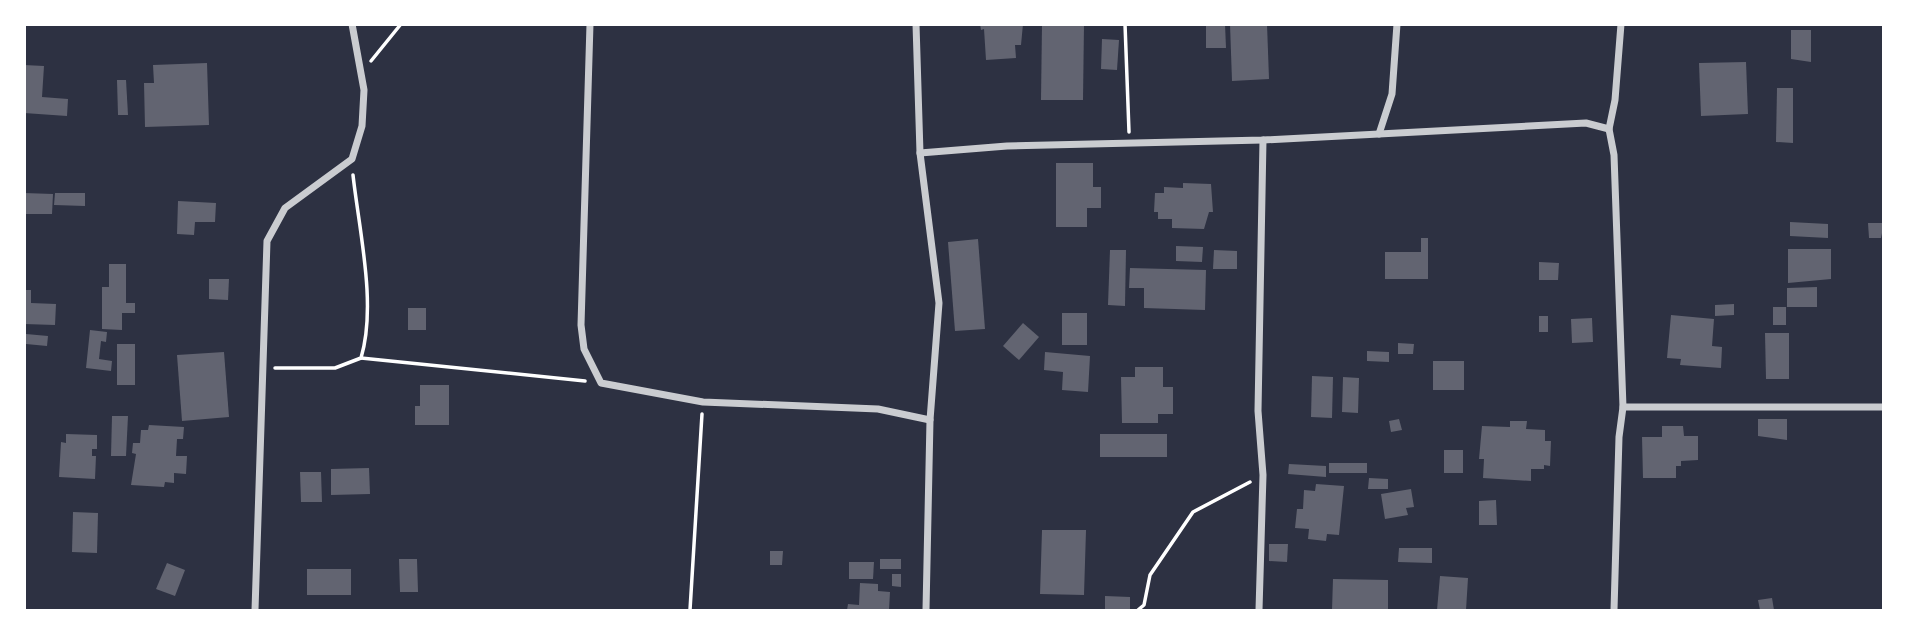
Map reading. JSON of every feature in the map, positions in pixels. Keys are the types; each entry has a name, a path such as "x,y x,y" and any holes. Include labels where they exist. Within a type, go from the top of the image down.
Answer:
{"street":[{"path":"254,611 260,520 263,286 267,240 285,208 352,159 362,126 364,90 352,24"},
{"path":"590,24 581,326 584,349 601,383 703,402 878,409 930,420"},
{"path":"916,24 920,153 939,303 930,420 926,611"},
{"path":"1379,134 1392,94 1396,24"},
{"path":"1614,611 1617,492 1623,407 1615,155 1609,129 1615,100 1620,24"},
{"path":"920,153 1130,141 1263,140 1586,123 1609,129"},
{"path":"1259,611 1263,475 1258,414 1263,140"},
{"path":"1623,407 1884,407"}],"path":[{"path":"360,72 401,24"},
{"path":"1125,24 1130,141"},
{"path":"352,159 367,301 366,340 361,358"},
{"path":"262,368 335,368 361,358 601,383"},
{"path":"690,611 703,402"},
{"path":"1138,611 1144,605 1150,575 1192,512 1263,475"}],"building":[{"path":"980,24 1023,24 1021,45 1015,45 1016,58 986,60 984,29 981,30"},
{"path":"1042,24 1084,24 1083,100 1041,100"},
{"path":"1206,24 1225,24 1226,48 1206,48"},
{"path":"1230,24 1267,24 1269,79 1232,81"},
{"path":"1791,30 1811,30 1811,62 1791,59"},
{"path":"1102,39 1119,40 1117,70 1101,69"},
{"path":"1746,62 1748,114 1701,116 1699,63"},
{"path":"207,63 209,125 145,127 144,83 154,83 153,65"},
{"path":"24,65 44,66 42,97 68,99 67,116 24,113"},
{"path":"117,80 126,80 128,115 118,115"},
{"path":"1777,88 1793,88 1793,143 1776,142"},
{"path":"1056,163 1093,163 1093,187 1101,187 1101,208 1087,208 1087,227 1056,227"},
{"path":"1183,183 1211,184 1213,212 1209,212 1204,229 1172,228 1172,219 1158,219 1158,212 1154,212 1155,193 1164,193 1164,187 1183,188"},
{"path":"24,193 53,194 52,214 24,214"},
{"path":"55,193 85,193 85,206 54,205"},
{"path":"178,201 216,203 215,222 195,222 194,235 177,234"},
{"path":"1790,222 1828,224 1828,238 1790,236"},
{"path":"1868,223 1884,223 1881,238 1869,238"},
{"path":"1421,238 1428,238 1428,279 1385,279 1385,252 1421,252"},
{"path":"978,239 985,329 955,331 948,242"},
{"path":"1176,246 1203,247 1202,262 1176,261"},
{"path":"1788,249 1831,249 1831,279 1788,283"},
{"path":"1110,250 1126,250 1125,306 1108,305"},
{"path":"1214,250 1237,251 1237,269 1213,269"},
{"path":"1539,262 1559,263 1558,280 1539,280"},
{"path":"109,264 126,264 126,303 135,303 135,313 122,313 122,330 102,329 102,287 109,287"},
{"path":"1130,268 1206,270 1205,310 1144,308 1144,288 1129,288"},
{"path":"209,279 229,279 228,300 209,299"},
{"path":"1817,287 1817,307 1787,307 1787,288"},
{"path":"24,290 31,290 31,303 56,304 55,325 24,324"},
{"path":"1734,304 1734,315 1715,316 1715,305"},
{"path":"1773,307 1786,307 1786,325 1773,325"},
{"path":"408,308 426,308 426,330 408,330"},
{"path":"1062,313 1087,313 1087,345 1062,345"},
{"path":"1671,315 1714,319 1712,346 1722,347 1721,368 1680,365 1681,359 1667,358"},
{"path":"1539,316 1548,316 1548,332 1539,332"},
{"path":"1592,318 1593,342 1572,343 1571,319"},
{"path":"1023,323 1039,337 1019,360 1003,346"},
{"path":"90,330 107,332 106,342 101,341 99,359 112,361 111,371 86,368"},
{"path":"1765,333 1789,333 1789,379 1766,379"},
{"path":"26,334 48,336 47,346 26,344"},
{"path":"1398,343 1414,344 1413,354 1398,354"},
{"path":"117,344 135,344 135,385 117,385"},
{"path":"1367,351 1389,352 1389,362 1367,361"},
{"path":"224,352 229,417 182,421 177,355"},
{"path":"1045,352 1090,356 1088,392 1062,390 1063,372 1044,370"},
{"path":"1433,361 1464,361 1464,390 1433,390"},
{"path":"1135,367 1163,367 1163,387 1173,387 1173,414 1158,414 1158,423 1122,423 1121,377 1135,377"},
{"path":"1312,376 1333,377 1332,418 1311,417"},
{"path":"1343,377 1359,378 1358,413 1342,412"},
{"path":"420,385 449,385 449,425 415,425 415,406 420,406"},
{"path":"112,416 128,416 126,456 111,456"},
{"path":"1399,419 1402,430 1391,432 1389,421"},
{"path":"1758,419 1787,419 1787,440 1758,436"},
{"path":"1510,421 1527,421 1526,429 1545,430 1545,441 1551,441 1550,466 1531,469 1531,481 1483,478 1484,459 1479,459 1482,426 1510,427"},
{"path":"149,425 184,427 183,439 177,439 176,456 187,456 186,474 174,473 174,483 165,482 164,487 131,485 136,454 132,453 133,443 140,443 141,430 148,430"},
{"path":"1662,426 1683,426 1684,436 1698,436 1698,460 1681,461 1681,466 1676,466 1676,478 1643,478 1642,437 1662,437"},
{"path":"66,434 97,435 97,449 92,449 92,456 96,456 95,479 59,477 61,442 66,443"},
{"path":"1100,434 1167,434 1167,457 1100,457"},
{"path":"1444,450 1463,450 1463,473 1444,473"},
{"path":"1329,463 1367,463 1367,473 1329,473"},
{"path":"1289,464 1326,466 1326,477 1288,474"},
{"path":"369,468 370,494 331,495 331,469"},
{"path":"300,472 321,472 322,502 301,502"},
{"path":"1369,478 1388,479 1388,489 1368,489"},
{"path":"1316,484 1344,486 1339,535 1327,534 1326,541 1308,539 1309,529 1295,528 1297,509 1303,509 1304,490 1315,491"},
{"path":"1411,489 1414,507 1406,508 1408,515 1385,519 1381,494"},
{"path":"1496,500 1497,525 1479,525 1479,501"},
{"path":"73,512 98,513 97,553 72,552"},
{"path":"1042,530 1086,530 1084,595 1040,594"},
{"path":"1269,544 1288,544 1287,562 1269,561"},
{"path":"1399,548 1432,548 1432,563 1398,562"},
{"path":"770,551 783,551 782,565 770,565"},
{"path":"399,559 417,559 418,592 400,592"},
{"path":"880,559 901,559 901,569 880,569"},
{"path":"849,562 874,562 873,579 849,579"},
{"path":"167,563 185,570 175,596 156,589"},
{"path":"307,569 351,569 351,595 307,595"},
{"path":"892,574 901,574 901,587 892,586"},
{"path":"1440,576 1468,578 1466,610 1437,610"},
{"path":"1333,579 1388,580 1388,610 1332,610"},
{"path":"860,583 878,584 878,591 890,592 889,610 847,610 848,604 859,605"},
{"path":"1105,596 1130,597 1130,610 1105,609"},
{"path":"1772,598 1774,610 1760,610 1758,600"}]}
